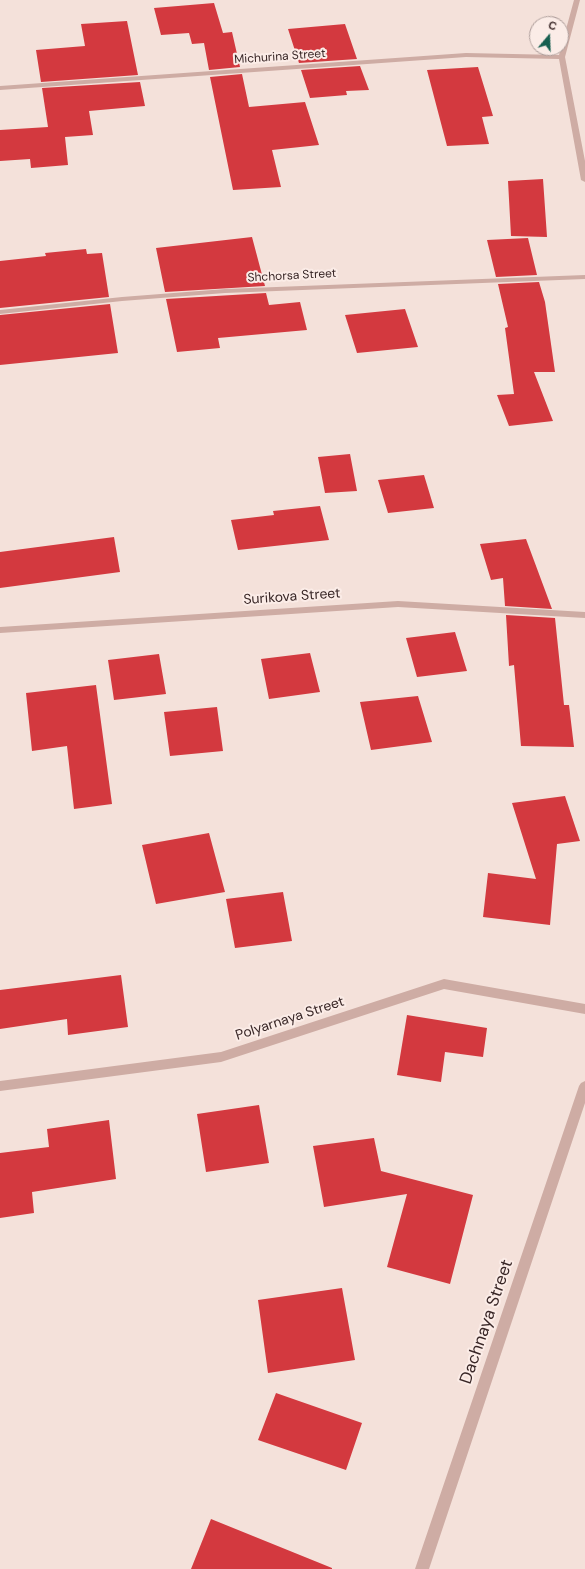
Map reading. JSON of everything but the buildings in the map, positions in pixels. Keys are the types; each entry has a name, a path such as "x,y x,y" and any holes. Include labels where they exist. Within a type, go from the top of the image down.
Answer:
{"street":[{"path":"576,0 562,57 585,180"},
{"name":"Michurina Street","path":"0,88 466,55 562,57"},
{"name":"Shchorsa Street","path":"0,312 122,299 225,291 585,276"},
{"name":"Surikova Street","path":"0,630 398,604 585,615"},
{"name":"Polyarnaya Street","path":"0,1086 221,1057 444,984 585,1009"},
{"name":"Dachnaya Street","path":"422,1569 585,1086"}]}
